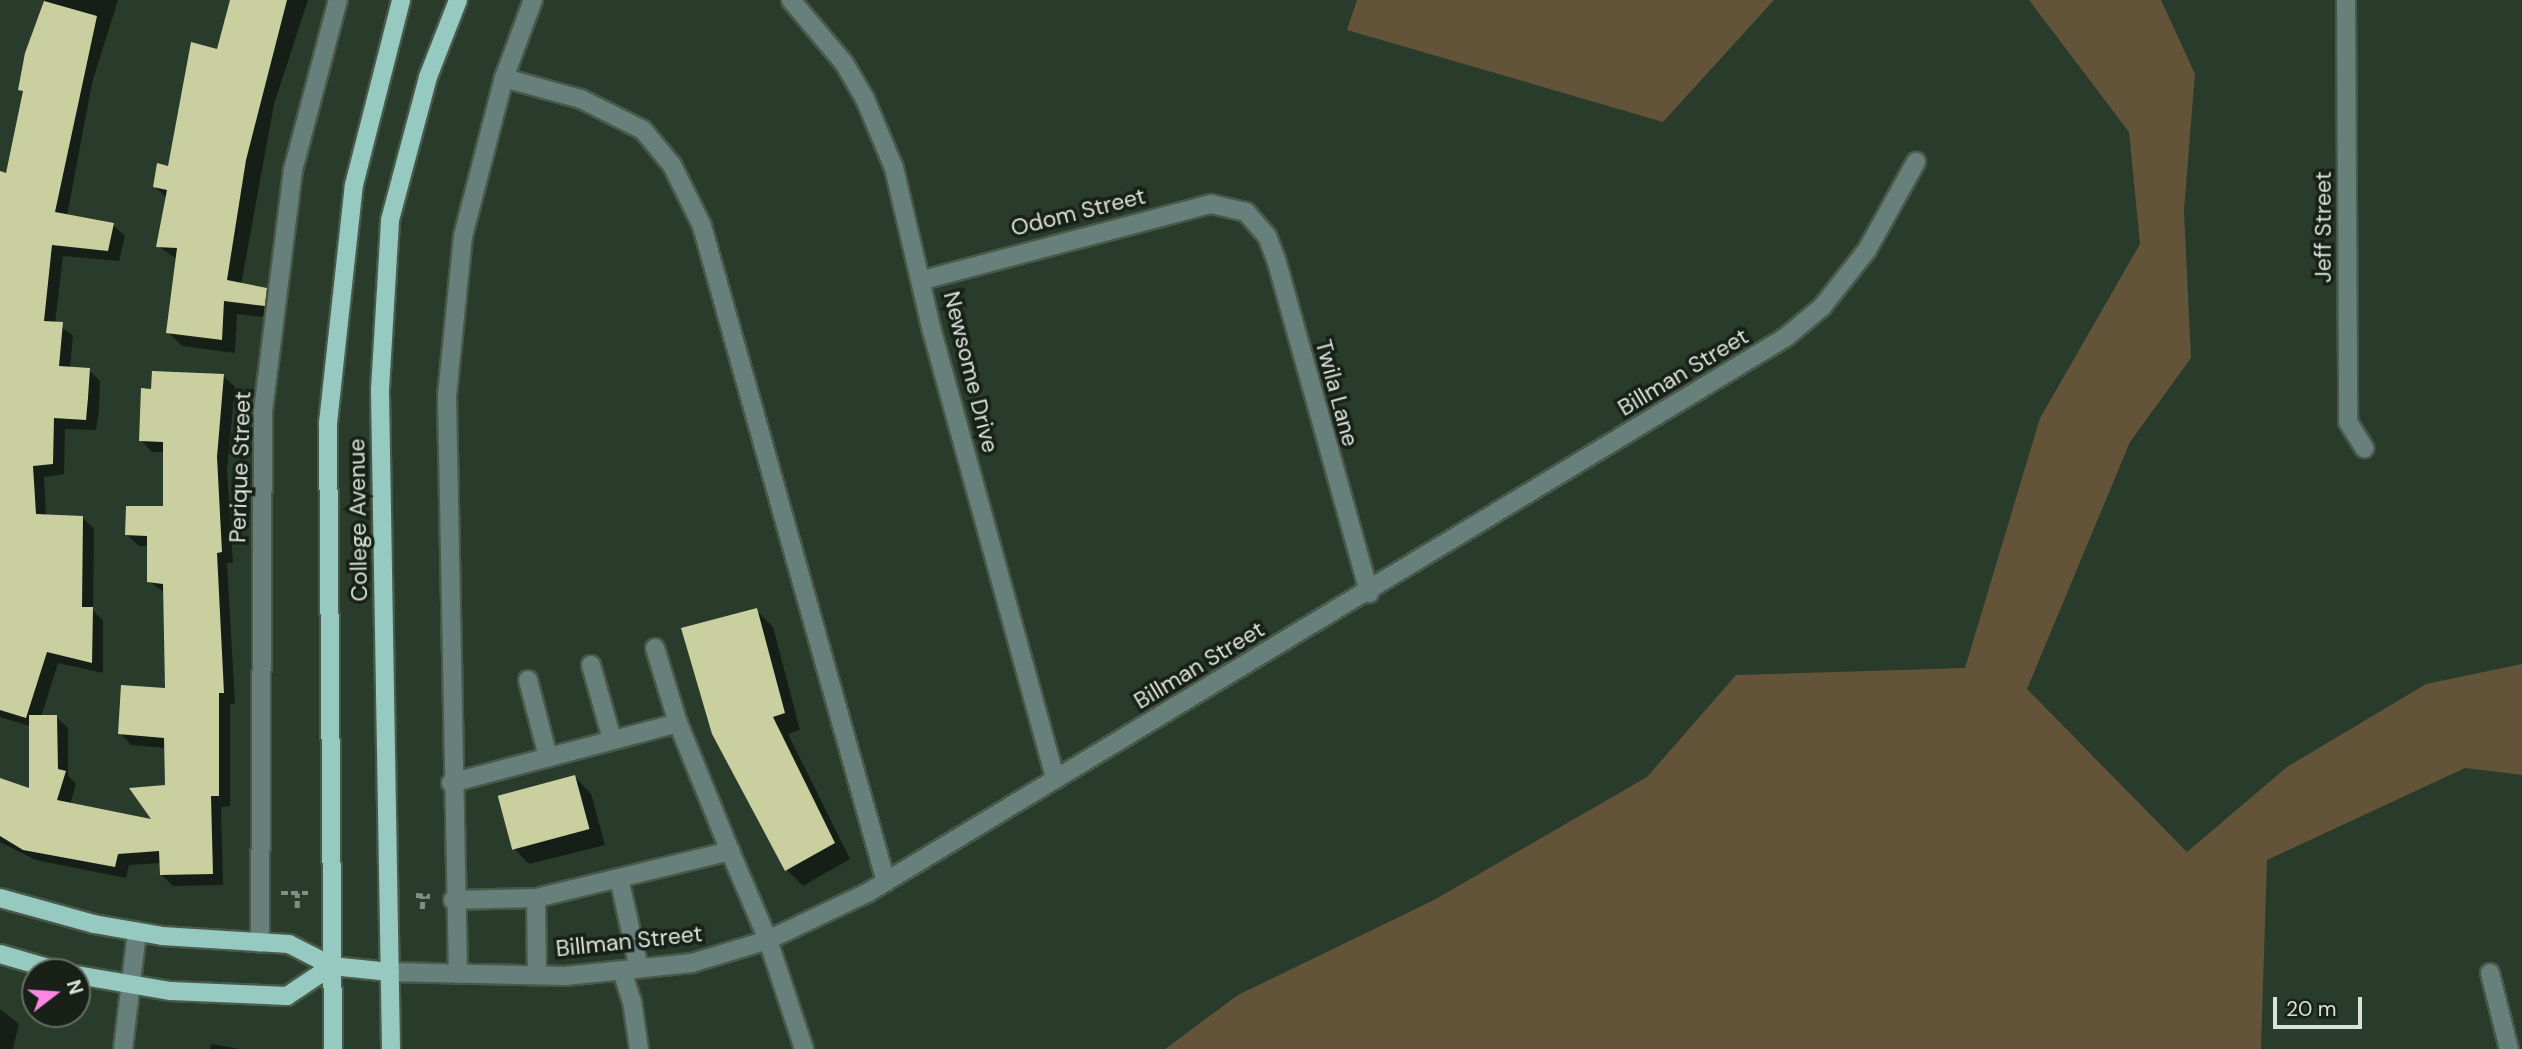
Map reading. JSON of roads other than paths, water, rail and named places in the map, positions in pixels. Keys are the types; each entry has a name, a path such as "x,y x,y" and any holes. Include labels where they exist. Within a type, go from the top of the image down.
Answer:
{"main road":[{"name":"College Avenue","path":"332,1049 328,423 354,185 401,0"},
{"name":"College Avenue","path":"391,1049 380,390 390,220 428,77 457,0"},
{"path":"0,898 138,932 289,944 332,966 390,972"},
{"path":"0,954 21,960"},
{"path":"91,977 171,991 287,996 332,966"}],"street":[{"name":"Perique Street","path":"260,943 263,411 293,170 338,0"},
{"path":"458,974 453,900 447,396 463,236 504,78 533,0"},
{"name":"Newsome Drive","path":"791,0 844,63 876,122 894,169 923,280 932,331 1055,779"},
{"name":"Jeff Street","path":"2346,0 2348,422 2364,449"},
{"path":"504,78 581,99 643,130 671,165 702,226 886,882"},
{"name":"Billman Street","path":"390,972 537,975 630,970 692,963 768,940 886,882 1369,593 1786,337 1822,307 1867,250 1916,162"},
{"name":"Odom Street","path":"923,280 1211,204 1246,212"},
{"name":"Twila Lane","path":"1246,212 1267,236 1276,260 1369,593"},
{"path":"655,648 678,723 768,940 804,1049"},
{"path":"591,664 611,739"},
{"path":"528,680 548,757"},
{"path":"451,783 678,723"},
{"path":"453,900 536,898 730,851"},
{"path":"619,878 639,1049"},
{"path":"536,898 537,975"},
{"path":"123,1049 138,932"},
{"path":"2490,973 2509,1049"}]}
